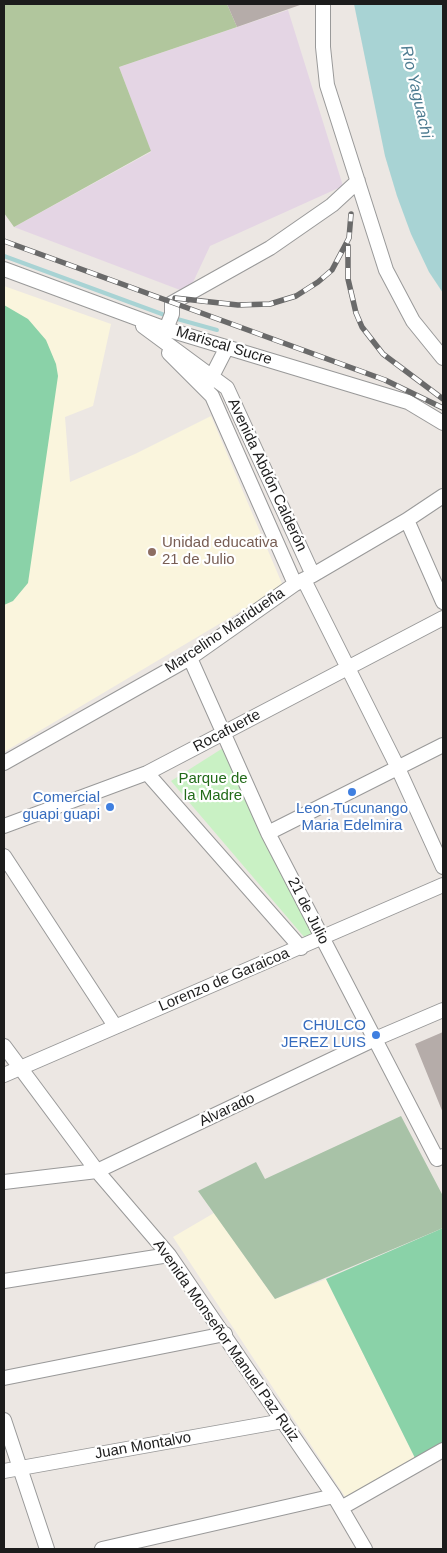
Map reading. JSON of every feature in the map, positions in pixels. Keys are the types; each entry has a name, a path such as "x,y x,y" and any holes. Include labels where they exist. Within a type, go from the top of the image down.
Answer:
{"street":[{"path":"323,4 323,47 327,86 386,270 413,321 443,358"},
{"path":"166,329 172,314 172,303 270,248 332,205 358,181"},
{"name":"Mariscal Sucre","path":"4,269 132,318 408,402 443,423"},
{"name":"Avenida Abdón Calderón","path":"132,318 227,388 304,580"},
{"name":"Avenida Abdón Calderón","path":"132,318 212,396 397,766 443,867"},
{"path":"205,389 227,347"},
{"name":"Marcelino Maridueña","path":"4,763 190,658 304,580 407,520 443,496"},
{"path":"407,520 443,602"},
{"name":"Rocafuerte","path":"4,826 147,773 443,618"},
{"name":"21 de Julio","path":"190,658 268,832 322,939 440,1158"},
{"path":"268,832 397,766 443,745"},
{"path":"147,773 301,948"},
{"path":"4,856 115,1026"},
{"name":"Lorenzo de Garaicoa","path":"4,1075 443,885"},
{"name":"Alvarado","path":"4,1182 97,1171 375,1039 443,1010"},
{"name":"Avenida Monseñor Manuel Paz Ruiz","path":"4,1046 97,1171 169,1255 225,1334 338,1502 365,1549"},
{"path":"4,1281 169,1255"},
{"path":"4,1378 225,1334"},
{"path":"4,1420 47,1549"},
{"name":"Juan Montalvo","path":"4,1471 283,1421"},
{"path":"102,1549 338,1502 443,1450"}],"shaded area":[{"path":"288,10 343,186 210,246 188,293 14,227 151,152 119,67"},
{"name":"Unidad educativa 21 de Julio","path":"4,286 111,324 93,406 65,417 70,482 135,454 211,416 283,586 4,752"},
{"path":"214,1213 275,1299 326,1279 415,1458 346,1498 173,1237"}],"green space":[{"path":"4,4 227,4 237,27 119,67 151,151 14,227 4,213"},
{"path":"4,305 28,319 46,340 56,364 58,376 28,583 13,601 4,605"},
{"name":"Parque de la Madre","path":"223,748 312,933 305,938 171,781"},
{"path":"401,1116 443,1196 443,1228 275,1299 198,1191 256,1162 265,1179"},
{"path":"443,1228 443,1443 415,1458 326,1279"}],"water":[{"name":"Río Yaguachi","path":"354,4 443,4 443,293 429,272 411,234 397,196 385,156"}],"building":[{"path":"227,4 300,4 300,5 237,27"},
{"path":"443,1032 443,1113 415,1044"}],"waterway":[{"path":"4,256 170,317 217,330"}],"railway":[{"path":"175,298 238,305 270,304 296,296 318,282 332,270 349,238 351,214"},
{"path":"4,241 385,380 443,408"},
{"path":"348,246 348,279 356,313 362,327 383,354 443,399"}],"place":[{"name":"Unidad educativa 21 de Julio","path":"152,552"},
{"name":"Leon Tucunango Maria Edelmira","path":"352,792"},
{"name":"Comercial guapi guapi","path":"110,807"},
{"name":"CHULCO JEREZ LUIS","path":"376,1035"}]}
